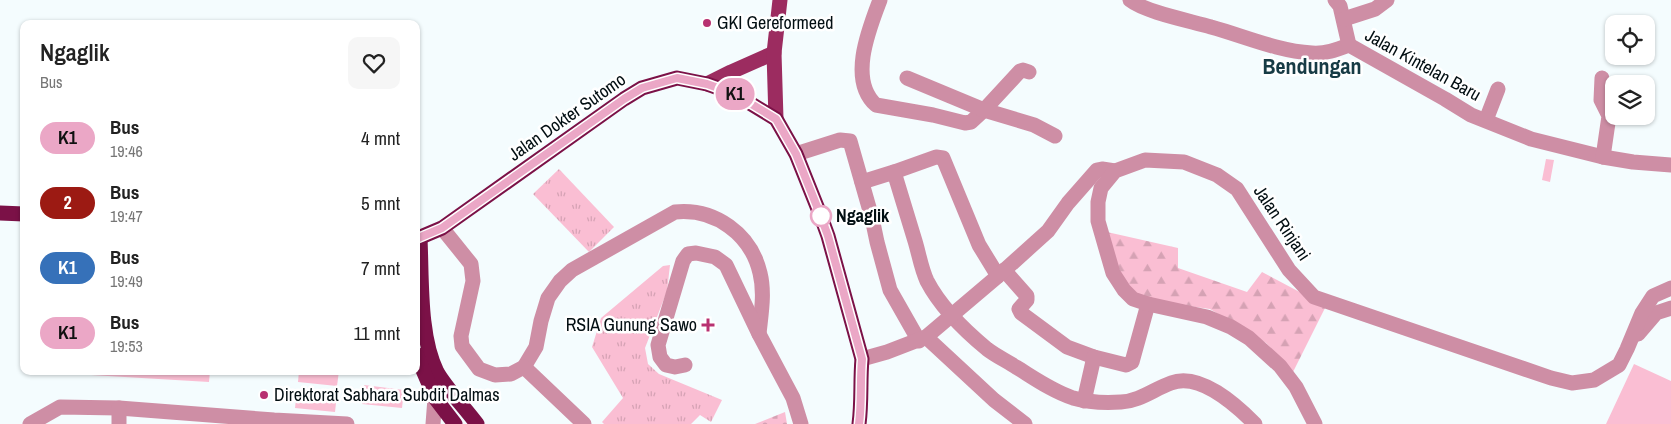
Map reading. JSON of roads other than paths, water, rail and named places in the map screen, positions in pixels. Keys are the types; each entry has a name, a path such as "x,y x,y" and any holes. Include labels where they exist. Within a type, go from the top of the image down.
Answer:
{"highway":[{"name":"Jalan Dokter Sutomo","path":"420,238 442,228 642,88 677,78 707,84 735,94 776,119"},
{"path":"776,119 796,154 828,236 862,359 860,424"},
{"path":"0,213 20,214"},
{"path":"420,266 425,334 431,358 438,374 477,424"},
{"path":"420,363 435,398 455,424"}],"main road":[{"path":"776,119 774,53 780,0"},
{"path":"707,84 774,53"}],"street":[{"path":"880,0 865,46 862,80 870,100 876,105 965,123 971,122 1020,70 1029,72"},
{"name":"Jalan Kintelan Baru","path":"1130,0 1147,8 1276,47 1311,53 1325,53 1349,45 1445,98 1471,115 1531,138 1603,157 1633,162 1671,164"},
{"path":"1335,0 1340,6 1349,45"},
{"path":"1344,19 1376,9 1387,0"},
{"path":"907,78 984,110 1021,120 1056,136"},
{"path":"1602,78 1601,100 1609,116 1603,157"},
{"path":"1486,120 1498,89"},
{"path":"796,154 840,140 850,141 890,290 922,339 1024,424"},
{"path":"862,182 936,157 943,158 979,245 1001,273 1027,296 1027,300 1019,309 1021,313 1067,347 1094,357 1126,366 1129,365 1132,362 1148,304"},
{"name":"Jalan Rinjani","path":"1001,273 1048,231 1068,203 1097,170 1115,171 1145,160 1162,160 1184,162 1224,180 1237,189 1290,270 1314,297 1551,378 1572,383 1594,380 1619,365 1642,313 1653,296 1671,288"},
{"path":"1115,171 1101,188 1098,202 1098,221 1113,273 1124,290 1133,299 1207,317 1231,327 1248,338 1280,366 1296,387 1316,424"},
{"path":"894,172 926,279 951,316 988,349 1055,391 1084,401 1122,402 1137,399 1171,382 1184,381 1207,386 1219,393 1255,424"},
{"path":"442,228 471,264 473,281 461,336 462,346 479,369 495,375 510,374 524,366 536,347 548,298 560,281 572,270 675,212 683,211 703,214 722,220 748,244 756,258 760,274 763,299 759,334"},
{"path":"685,365 675,367 666,365 660,357 658,345 683,261 688,254 696,253 716,257 726,265 759,334 793,398 801,424"},
{"path":"862,359 922,339 1001,273"},
{"path":"1627,349 1656,313 1671,308"},
{"path":"1084,401 1094,357"},
{"path":"524,366 584,424"},
{"path":"433,424 435,398"},
{"path":"30,424 48,419 60,407 119,408 181,418 347,424"},
{"path":"118,424 119,408"}],"place":[{"name":"GKI Gereformeed","path":"707,23"},
{"name":"Ngaglik","path":"821,216"},
{"name":"RSIA Gunung Sawo","path":"708,325"},
{"name":"Direktorat Sabhara Subdit Dalmas","path":"264,395"}],"district":[{"name":"Bendungan","path":"1312,66"}]}
